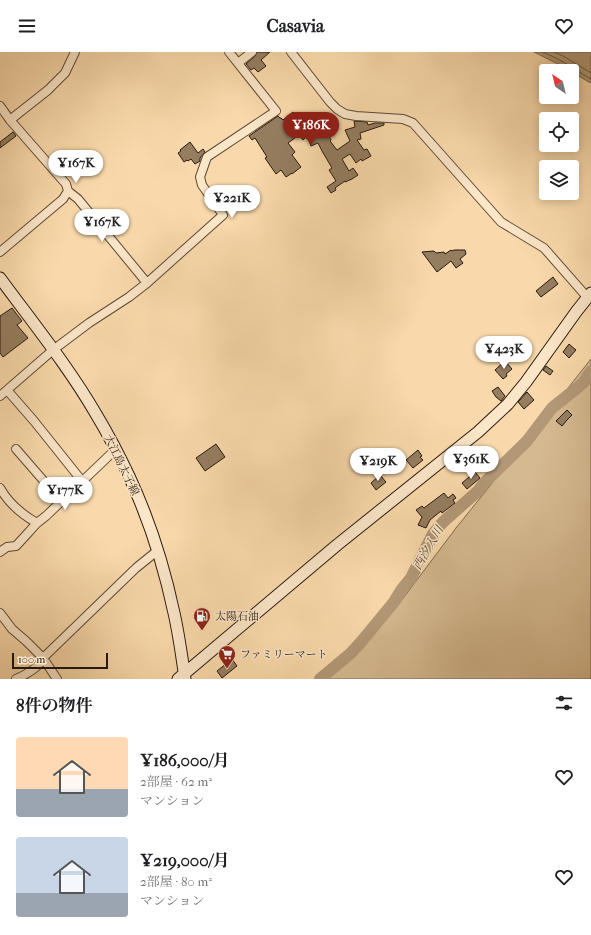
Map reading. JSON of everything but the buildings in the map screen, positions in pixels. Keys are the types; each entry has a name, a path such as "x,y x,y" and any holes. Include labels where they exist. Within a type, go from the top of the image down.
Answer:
{"street":[{"path":"10,120 48,90 65,73 75,52"},
{"path":"0,396 53,350 89,322 129,297 147,283 223,215 202,185 200,177 207,157 276,111 229,52"},
{"path":"238,63 252,52"},
{"path":"182,678 337,545 478,432 508,404 526,382 589,295 544,248 501,222 413,123 403,118 356,116 345,114 330,102 292,52"},
{"path":"0,106 10,120 66,184 68,191 78,199 147,283"},
{"path":"0,252 64,199 68,191"},
{"name":"大江島太子線","path":"0,278 75,381 116,450 132,483 149,525 167,585 174,614 182,678"},
{"path":"7,390 82,481"},
{"path":"16,449 60,502"},
{"path":"0,552 7,547 16,546 37,523 116,450"},
{"path":"0,488 5,498 23,515 37,523"},
{"path":"16,679 41,663 43,658 136,568 157,551"},
{"path":"0,613 12,629 43,658 57,679"}],"shaded area":[{"path":"591,359 591,679 322,679 398,605 456,528"}],"water":[{"path":"534,52 591,52 591,83 579,76 579,64 558,64"}],"waterway":[{"name":"西汐入川","path":"320,679 351,653 394,602 411,578 433,534 443,522 478,491 483,484 527,441 552,408 584,382 591,371"}],"place":[{"name":"太陽石油","path":"202,631"},
{"name":"ファミリーマート","path":"227,669"}]}
